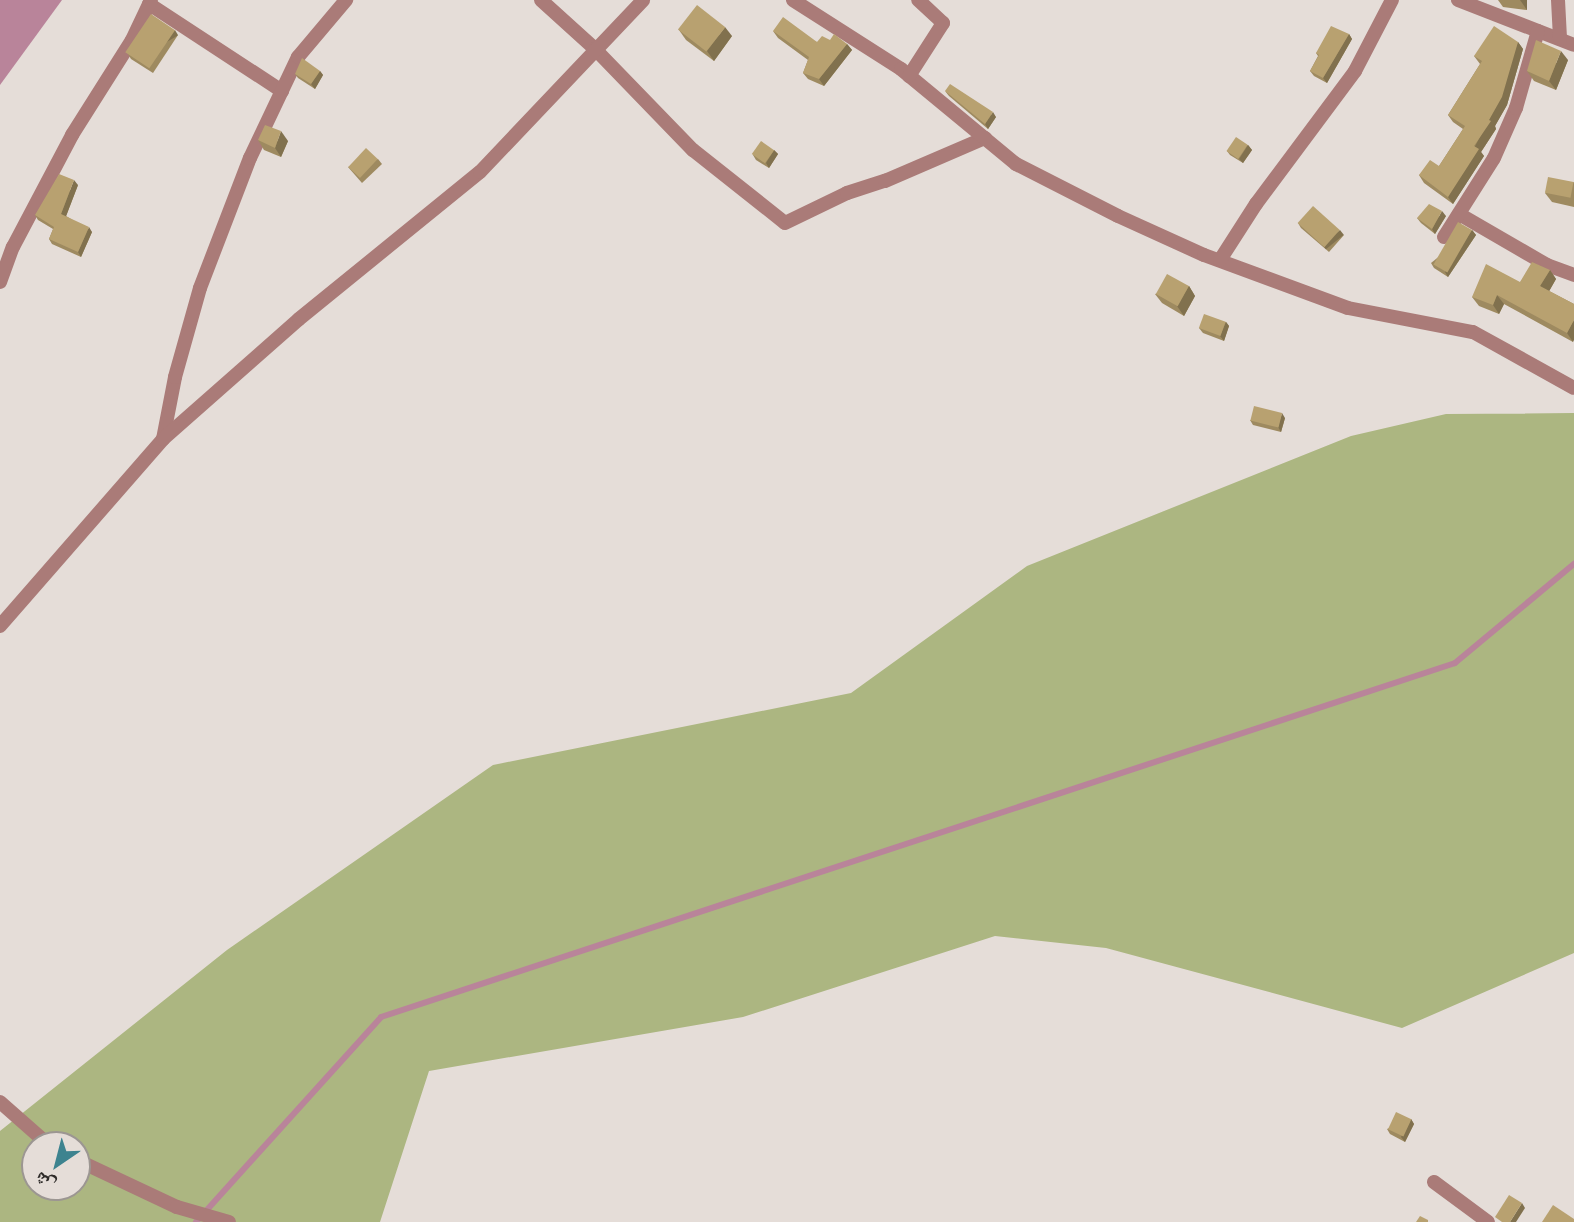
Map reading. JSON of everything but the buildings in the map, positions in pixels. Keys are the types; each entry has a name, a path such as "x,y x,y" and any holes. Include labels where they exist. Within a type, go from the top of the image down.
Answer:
{"street":[{"path":"163,439 175,377 200,288 250,158 298,57 346,0"},
{"path":"541,0 595,49 693,150 785,223 847,193 885,181 985,138"},
{"path":"0,625 163,439 299,319 480,172 643,0"},
{"path":"793,0 909,76 1016,164 1118,216 1220,260 1348,308 1473,332 1574,388"},
{"path":"909,76 943,23 918,0"},
{"path":"1220,260 1256,204 1355,71 1392,0"},
{"path":"1458,0 1567,42"},
{"path":"1558,0 1567,42"},
{"path":"0,282 13,247 72,135 132,40 150,2 282,91"},
{"path":"1444,237 1494,158 1511,120 1538,31"},
{"path":"1459,214 1547,265 1574,275"},
{"path":"0,1102 33,1131"},
{"path":"91,1167 177,1208 229,1222"},
{"path":"1434,1182 1488,1222"}],"green space":[{"path":"1574,413 1574,953 1402,1028 1106,948 995,936 743,1017 429,1071 380,1222 0,1222 0,1131 227,950 493,765 851,693 1027,566 1351,436 1446,414"}],"shaded area":[{"path":"0,0 62,0 0,85"}],"waterway":[{"path":"196,1222 381,1017 1455,663 1574,564"}]}
